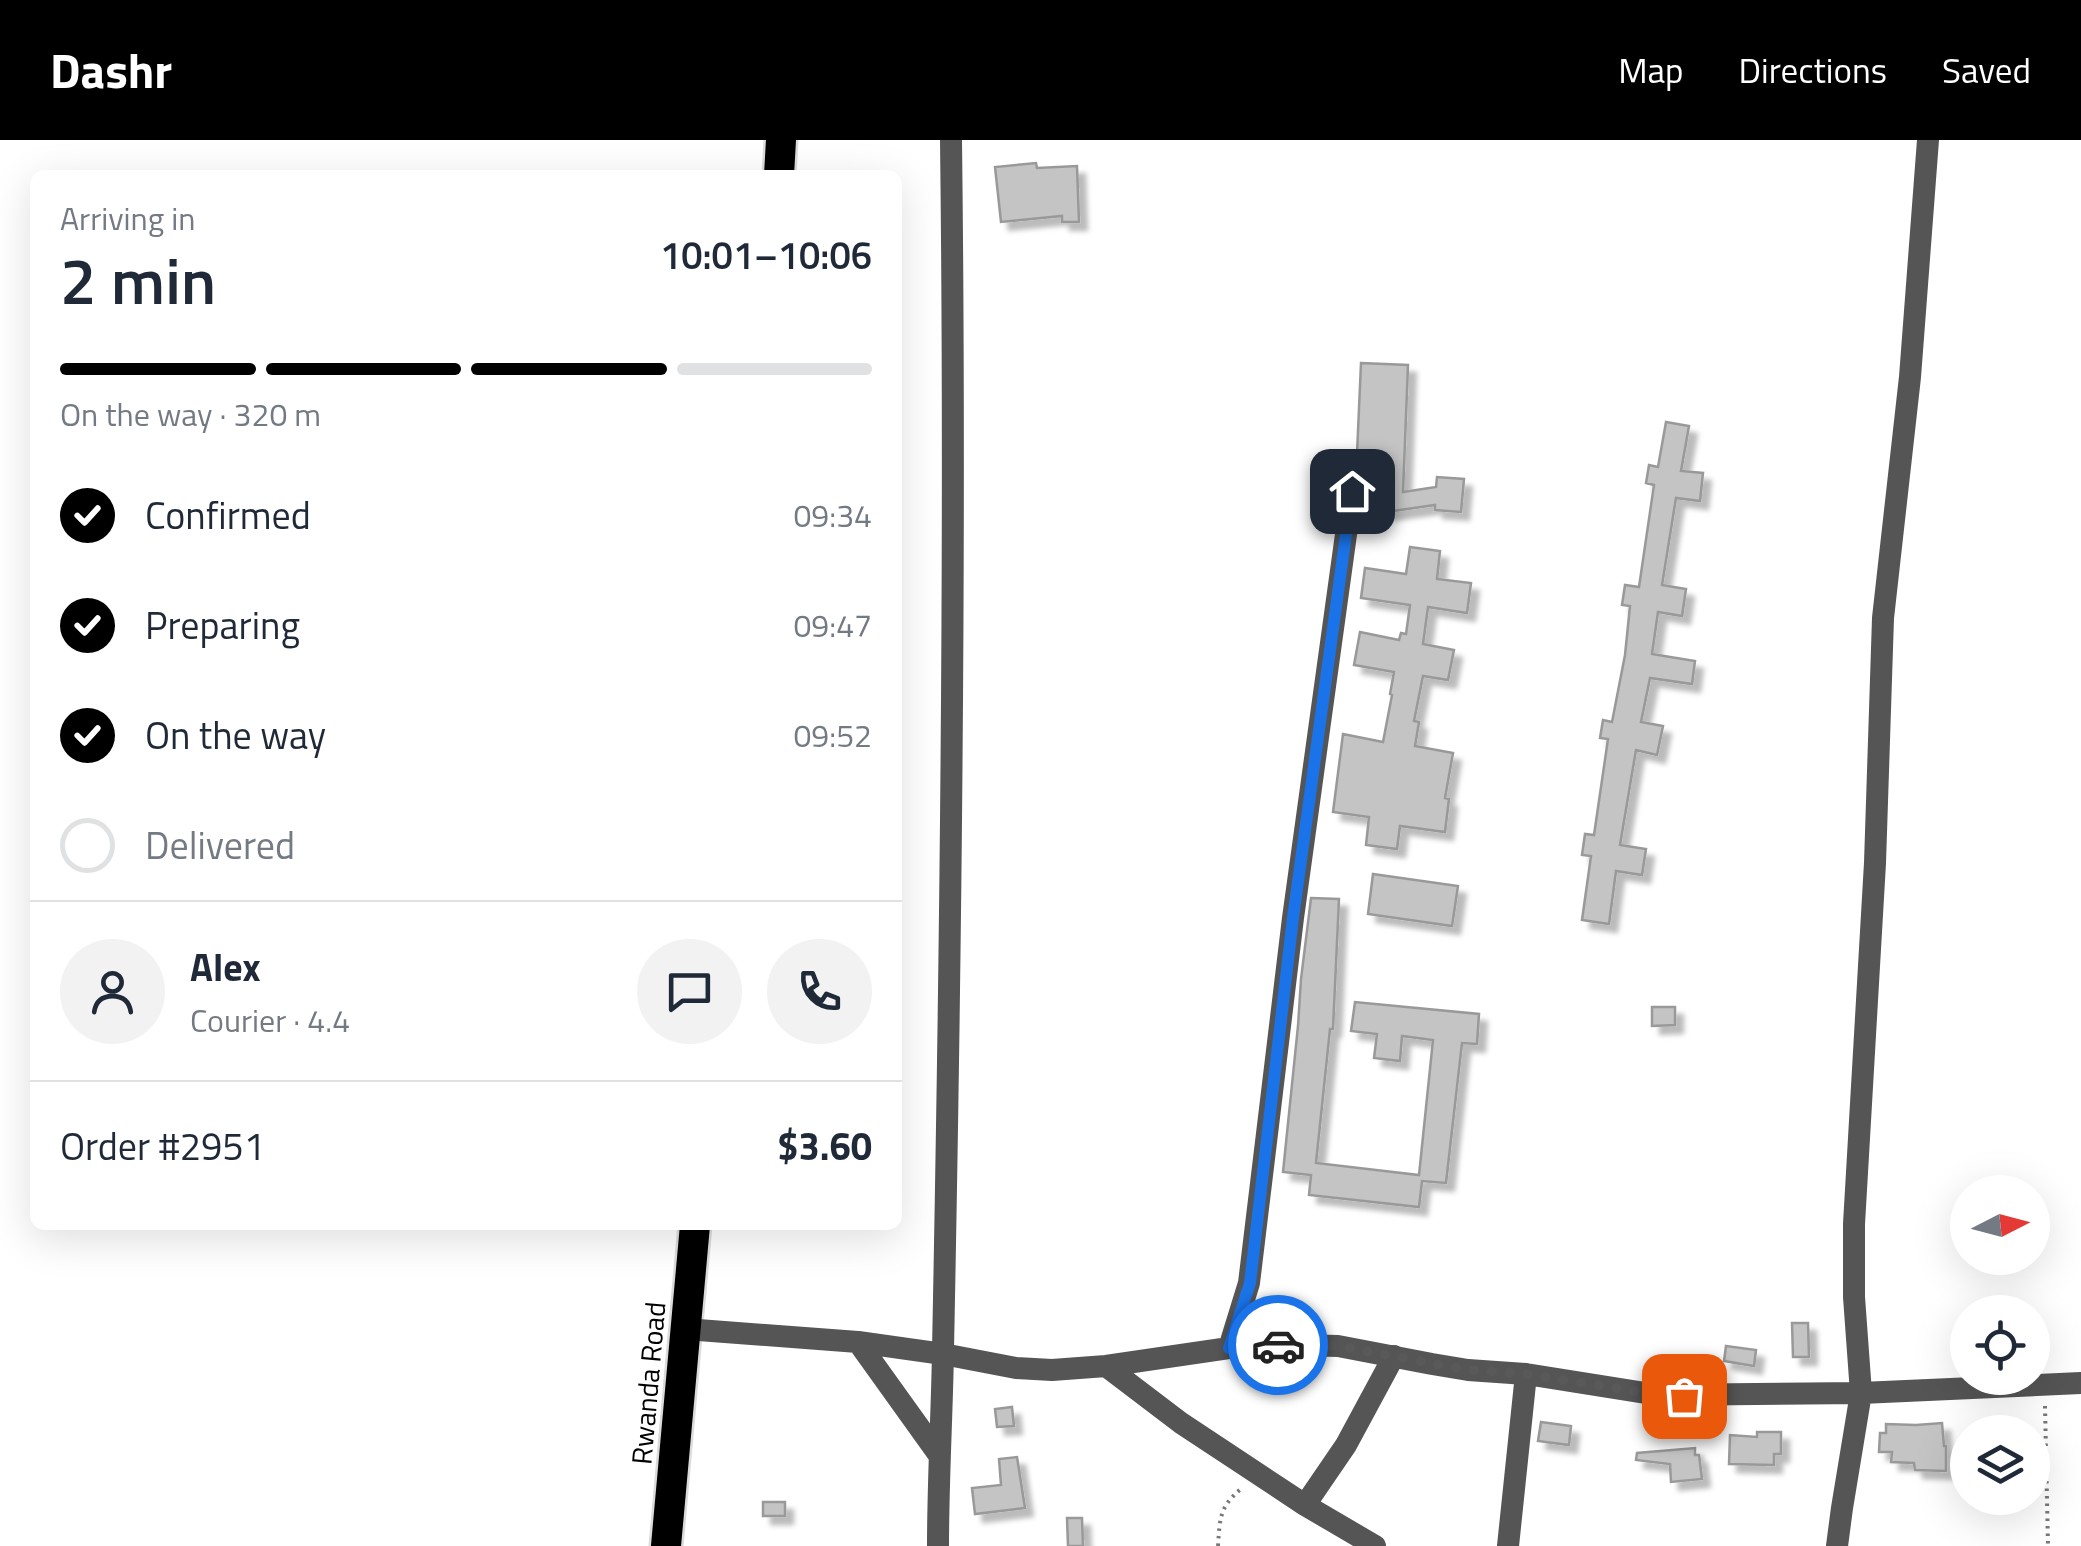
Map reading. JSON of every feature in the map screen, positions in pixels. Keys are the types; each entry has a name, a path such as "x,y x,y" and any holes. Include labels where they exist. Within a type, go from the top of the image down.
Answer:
{"highway":[{"name":"Rwanda Road","path":"666,1546 695,1230"}],"street":[{"path":"938,1546 954,501 951,140"},
{"path":"1838,1546 1861,1393 1854,1298 1854,1224 1875,863 1883,618 1910,378 1928,140"},
{"path":"1229,1348 1250,1283 1293,918 1352,491"},
{"path":"685,1329 858,1342 1016,1368 1052,1370 1229,1348 1296,1344 1338,1346 1468,1370 1526,1374 1658,1395 1950,1389"},
{"path":"858,1342 939,1455"},
{"path":"1305,1505 1346,1444 1394,1356"},
{"path":"1106,1366 1181,1424 1375,1546"},
{"path":"1508,1546 1526,1374"},
{"path":"2050,1384 2081,1383"}],"path":[{"path":"2044,1395 2048,1546"},
{"path":"1218,1546 1224,1507 1258,1474"}],"building":[{"path":"1036,163 1037,168 1077,166 1079,222 1062,222 1062,216 1001,222 995,167"},
{"path":"1361,363 1408,365 1403,492 1436,487 1437,477 1464,479 1461,512 1435,510 1435,505 1386,512 1380,477 1356,476"},
{"path":"1666,422 1689,426 1681,471 1703,473 1700,501 1676,498 1662,585 1686,589 1682,616 1658,612 1652,654 1695,661 1692,684 1650,678 1641,722 1663,726 1657,755 1636,750 1620,845 1646,849 1642,875 1616,871 1609,924 1582,920 1591,856 1582,855 1585,834 1594,835 1608,739 1600,738 1603,720 1612,722 1625,655 1630,606 1622,605 1625,585 1639,587 1654,485 1646,483 1649,465 1658,467"},
{"path":"1410,547 1440,551 1437,579 1471,583 1467,613 1428,607 1423,644 1454,650 1448,680 1423,676 1414,721 1419,722 1415,746 1453,753 1445,798 1449,799 1445,832 1400,826 1397,849 1366,845 1369,817 1333,812 1343,734 1383,742 1392,695 1394,672 1354,665 1360,632 1399,640 1401,633 1406,634 1410,605 1361,598 1365,568 1406,574"},
{"path":"1373,874 1458,886 1452,926 1368,914"},
{"path":"1311,898 1339,899 1333,1029 1316,1163 1419,1175 1433,1040 1402,1036 1400,1061 1374,1058 1377,1034 1351,1031 1355,1002 1479,1014 1477,1044 1462,1043 1446,1183 1422,1181 1419,1207 1309,1195 1311,1175 1283,1172"},
{"path":"1652,1007 1675,1007 1675,1025 1652,1026"},
{"path":"1792,1323 1808,1323 1809,1357 1793,1357"},
{"path":"1726,1346 1756,1350 1754,1366 1724,1361"},
{"path":"1012,1407 1014,1426 997,1427 995,1409"},
{"path":"1541,1422 1571,1426 1569,1445 1538,1441"},
{"path":"1942,1423 1946,1471 1915,1470 1914,1463 1891,1462 1892,1452 1879,1452 1880,1433 1886,1433 1886,1424"},
{"path":"1757,1432 1781,1432 1781,1454 1774,1454 1774,1465 1729,1464 1730,1435 1757,1437"},
{"path":"1695,1448 1702,1479 1671,1482 1670,1464 1636,1460 1637,1453"},
{"path":"1017,1457 1025,1508 975,1514 972,1488 1001,1485 999,1459"},
{"path":"763,1502 785,1502 785,1516 763,1516"},
{"path":"1067,1518 1082,1518 1083,1546 1068,1546"}],"way so far":[{"path":"1278,1345 1338,1346 1468,1370 1684,1396"}],"route":[{"path":"1278,1345 1229,1348 1250,1283 1293,918 1352,491"}]}
